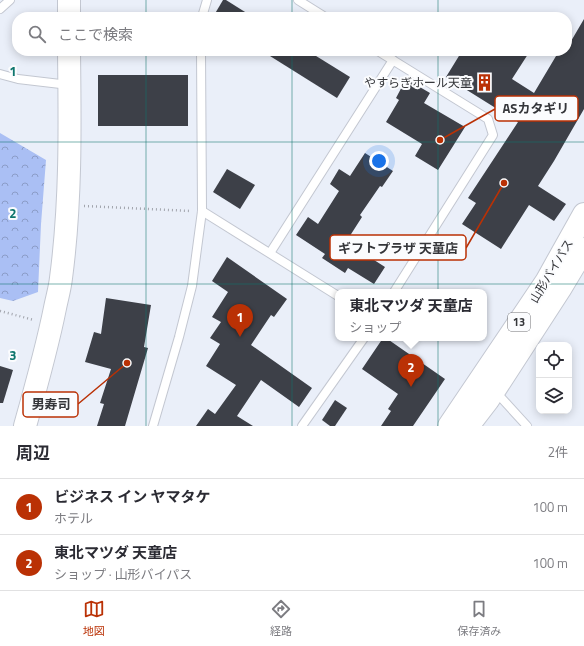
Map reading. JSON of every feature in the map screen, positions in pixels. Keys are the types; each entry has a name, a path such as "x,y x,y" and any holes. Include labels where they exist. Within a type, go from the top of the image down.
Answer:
{"main road":[{"path":"69,0 69,12"},
{"path":"25,426 41,373 61,279 68,205 70,159 70,56"},
{"name":"山形バイパス","path":"449,426 546,282 584,214"},
{"name":"山形バイパス","path":"468,426 494,390 560,289 584,249"}],"lane":[{"path":"0,9 10,0"},
{"path":"203,12 207,0"},
{"path":"298,0 317,12"},
{"path":"153,426 192,286 202,211 201,56"},
{"path":"386,56 488,119 493,135 396,289"},
{"path":"270,253 393,60"},
{"path":"0,74 18,80 70,85"},
{"path":"202,211 335,294"},
{"path":"302,426 362,341"},
{"path":"494,390 527,426"}],"path":[{"path":"68,205 202,211"},
{"path":"0,311 52,324"}],"green space":[{"path":"0,133 46,160 38,292 13,301 0,298"}],"building":[{"path":"223,0 226,0 245,12 216,12"},
{"path":"584,19 584,109 538,186 566,204 554,221 529,205 501,249 462,224 476,203 468,198 518,122 446,77 459,56 527,56 512,79 534,93 556,56 572,56 572,39"},
{"path":"270,56 316,56 350,77 337,98"},
{"path":"98,75 188,75 188,126 98,126"},
{"path":"406,79 430,93 424,103 465,127 438,170 415,156 422,144 386,122 399,100 396,98"},
{"path":"365,153 393,171 382,187 380,186 360,215 362,217 346,242 385,267 374,284 348,268 345,273 322,258 325,254 296,235 308,217 318,224 339,191 330,184 339,169 350,176"},
{"path":"227,169 255,185 240,209 213,192"},
{"path":"227,257 287,299 274,317 271,315 251,345 312,388 299,407 261,380 237,416 253,426 196,426 208,409 215,414 236,385 206,366 220,344 210,338 221,322 212,317 228,292 212,281"},
{"path":"106,298 151,305 144,347 148,348 125,426 97,426 104,404 100,403 111,369 85,362 94,332 101,334"},
{"path":"381,341 390,341 445,379 413,426 381,426 391,411 388,409 398,394 362,369"},
{"path":"0,366 13,370 3,403 0,403"},
{"path":"335,400 347,408 335,426 330,426 322,420"}],"place":[{"name":"やすらぎホール天童","path":"485,82"},
{"name":"ASカタギリ","path":"440,140"},
{"name":"ギフトプラザ 天童店","path":"504,183"},
{"name":"ビジネス イン ヤマタケ","path":"240,337"},
{"name":"男寿司","path":"127,363"},
{"name":"東北マツダ 天童店","path":"411,387"}]}
